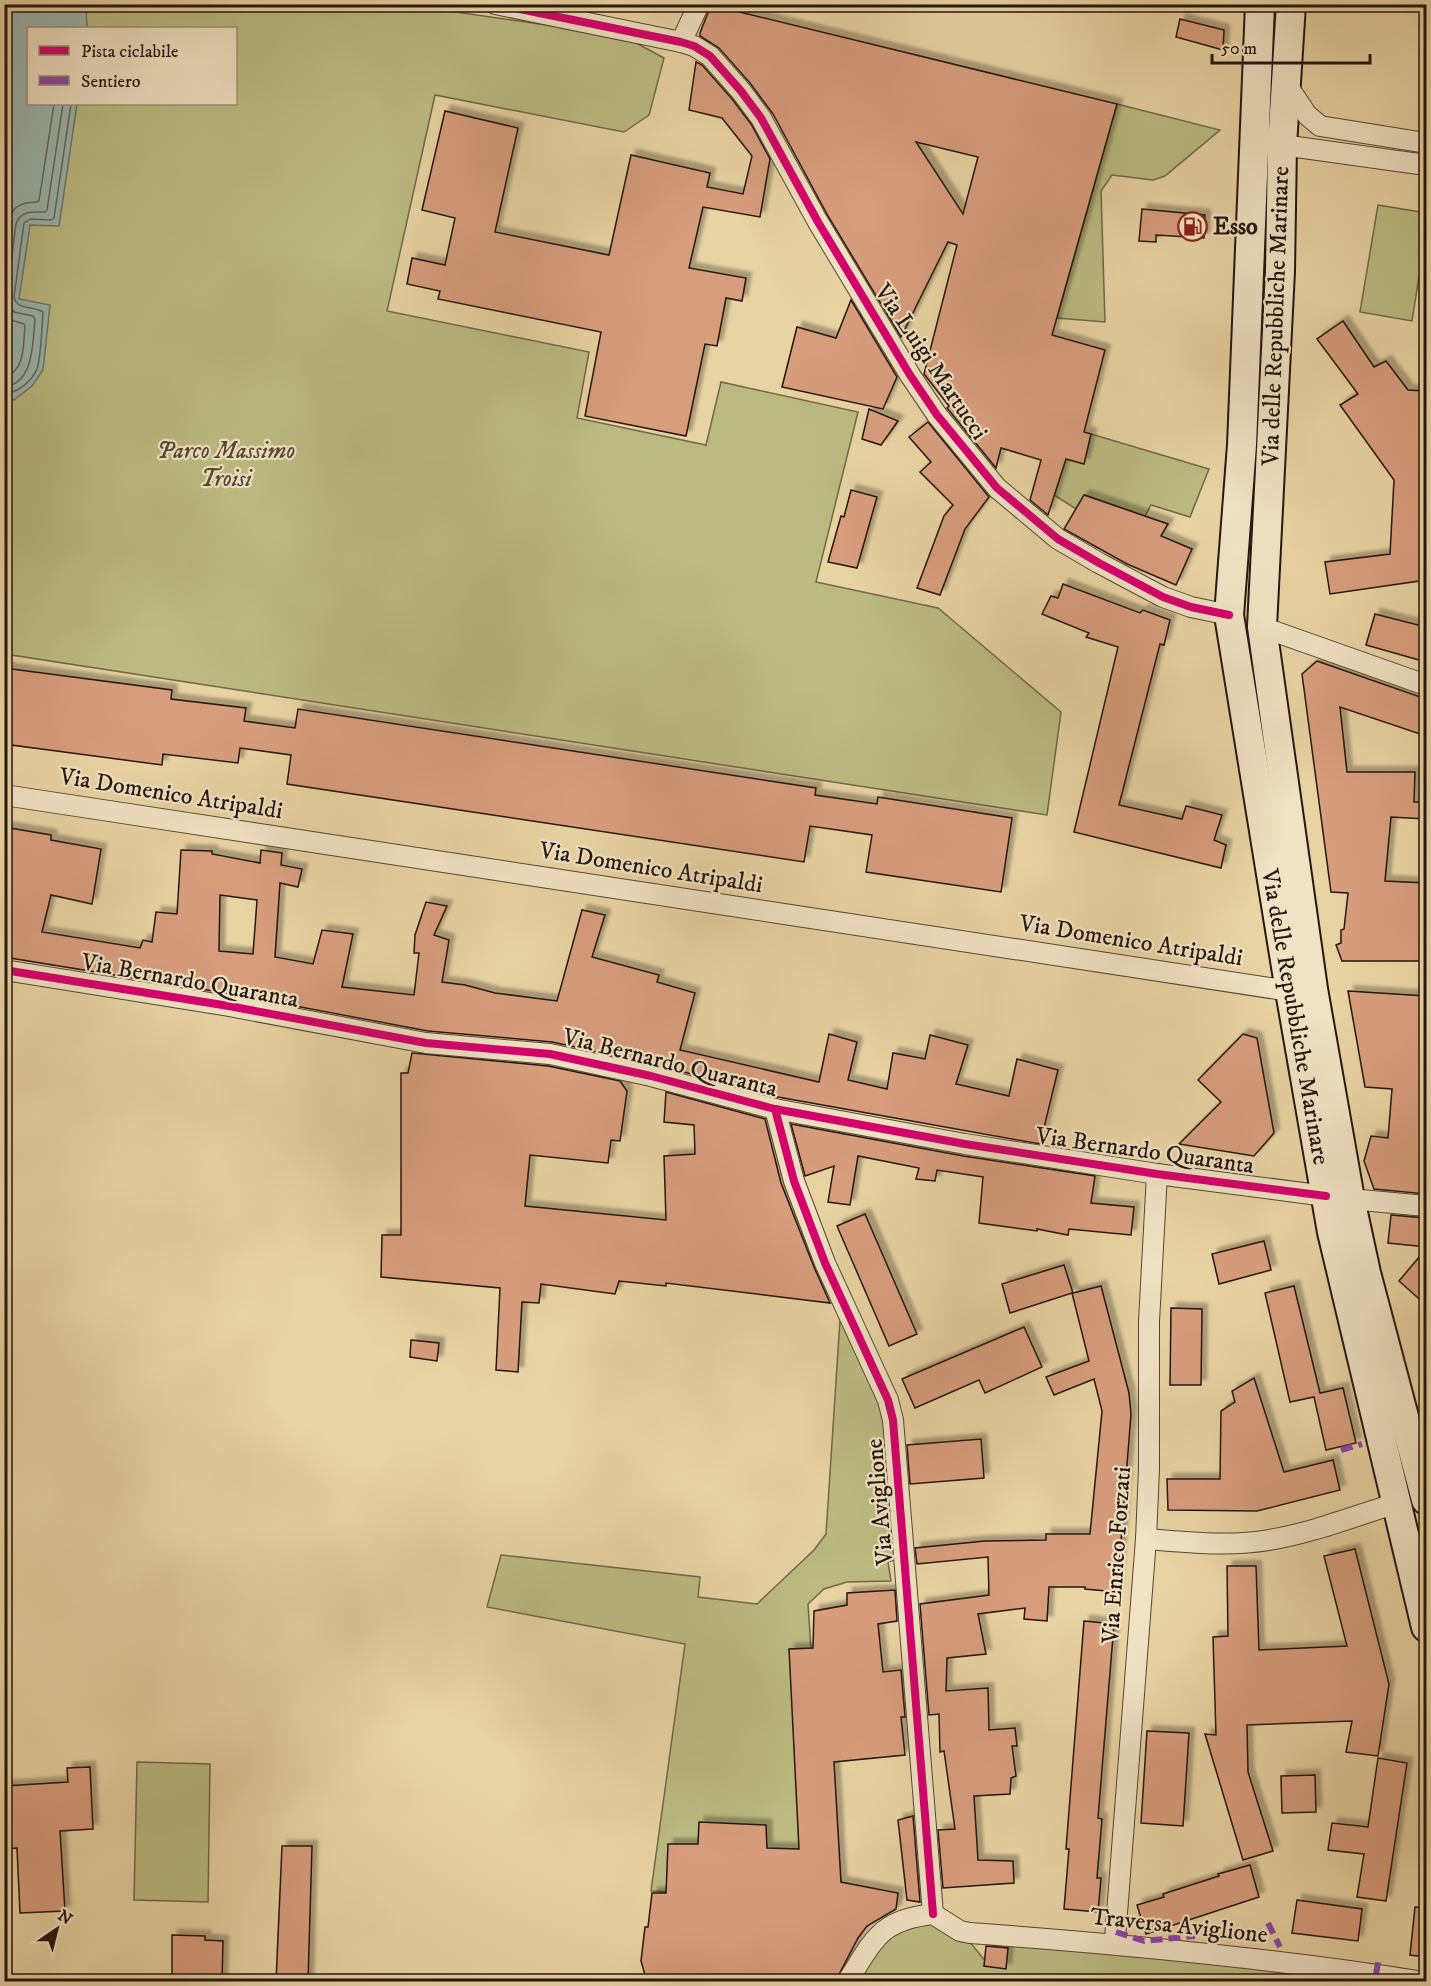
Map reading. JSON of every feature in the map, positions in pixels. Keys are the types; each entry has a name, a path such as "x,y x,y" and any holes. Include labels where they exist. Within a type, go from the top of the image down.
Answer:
{"main road":[{"name":"Via delle Repubbliche Marinare","path":"1260,4 1242,445 1229,615 1338,1197 1366,1273 1426,1500"},
{"name":"Via delle Repubbliche Marinare","path":"1291,4 1283,135 1280,271 1262,627 1301,990"},
{"path":"1229,615 1262,627"},
{"name":"Via delle Repubbliche Marinare","path":"1338,1197 1332,1232 1426,1627"}],"street":[{"name":"Via Luigi Martucci","path":"495,4 681,42 694,46 710,57 741,91 761,118 818,222 910,375 938,415 997,488 1058,539 1099,563 1163,597 1191,607 1229,615"},
{"path":"681,42 699,4"},
{"path":"1287,85 1307,115 1320,126"},
{"path":"1283,135 1320,126 1426,143"},
{"path":"1255,132 1283,135 1426,165"},
{"path":"1262,627 1426,685"},
{"name":"Via Domenico Atripaldi","path":"4,795 1301,990"},
{"name":"Via Bernardo Quaranta","path":"4,970 229,1006 426,1043 550,1053 651,1076 775,1109 965,1144 1157,1174 1426,1206"},
{"name":"Via Aviglione","path":"775,1109 794,1181 825,1263 888,1400 893,1420 933,1914"},
{"name":"Via Enrico Forzati","path":"1115,1939 1146,1539 1149,1469 1149,1321 1157,1174"},
{"path":"1146,1539 1237,1543 1269,1540 1331,1524 1397,1503"},
{"path":"847,1982 872,1942 889,1926 904,1918 933,1914"},
{"name":"Traversa Aviglione","path":"933,1914 960,1931 970,1933 1114,1944 1323,1966 1424,1982"}],"green space":[{"name":"Parco Massimo Troisi","path":"4,5 407,5 623,36 664,58 649,115 624,132 435,95 387,311 589,352 577,418 706,445 721,382 858,412 816,582 938,608 1061,712 1047,815 5,654"},
{"path":"1117,104 1220,130 1165,176 1153,180 1112,175 1101,191 1105,322 1057,318"},
{"path":"1378,205 1426,213 1426,232 1412,321 1360,312"},
{"path":"1091,434 1209,469 1190,517 1151,505 1145,516 1085,495 1076,509 1054,495 1066,459 1084,463"},
{"path":"841,1305 879,1396 886,1433 897,1559 888,1562 891,1581 847,1582 824,1589 808,1604 811,1649 832,1756 842,1898 651,1891 685,1644 487,1607 501,1555 700,1577 698,1597 757,1604 814,1550 826,1534"},
{"path":"137,1762 210,1764 208,1902 134,1900"},
{"path":"930,1922 953,1937 969,1941 987,1963 990,1937 1330,1973 1335,1981 859,1982 882,1943 901,1929"}],"water":[{"path":"5,4 86,5 87,27 27,27 27,105 77,105 59,226 30,225 19,299 50,305 43,370 32,386 14,400 4,399"}],"building":[{"path":"711,5 1117,104 1052,335 1105,350 1084,432 1091,434 1084,464 1066,459 1048,515 1030,500 1041,460 1001,448 996,468 947,408 949,406 924,374 957,245 948,242 901,337 828,216 773,114 750,83 719,48 700,36","holes":["916,142 978,157 963,214"]},
{"path":"1180,19 1224,30 1223,50 1176,37"},
{"path":"696,62 702,65 732,99 751,124 770,159 760,217 703,207 689,268 746,278 742,301 726,298 717,346 705,344 686,436 585,416 601,332 438,299 440,291 407,284 412,258 445,265 455,218 422,210 445,111 518,128 495,232 609,255 631,155 710,173 707,187 743,194 752,156 722,118 689,110"},
{"path":"1142,209 1205,215 1204,238 1156,235 1156,242 1139,241"},
{"path":"851,300 897,377 883,409 782,387 797,327 836,338"},
{"path":"1343,321 1374,367 1386,361 1408,390 1426,391 1426,580 1330,594 1325,562 1390,554 1394,480 1340,405 1358,394 1317,339"},
{"path":"869,409 898,421 881,445 862,439"},
{"path":"928,422 989,497 965,529 940,595 917,588 944,516 953,505 920,472 931,462 909,437"},
{"path":"851,490 877,497 857,568 828,562"},
{"path":"1084,495 1168,524 1161,536 1192,549 1176,585 1127,564 1064,529"},
{"path":"1063,584 1140,613 1143,610 1170,620 1164,645 1160,644 1119,805 1182,819 1186,806 1222,815 1214,840 1226,845 1221,868 1074,832 1118,647 1086,637 1089,633 1042,614 1051,596 1058,598"},
{"path":"1375,614 1426,627 1426,662 1366,645"},
{"path":"1317,661 1426,699 1426,736 1340,707 1347,772 1415,772 1414,802 1426,802 1426,819 1391,817 1385,881 1426,883 1426,961 1342,961 1336,945 1341,943 1341,930 1344,929 1348,893 1331,892 1302,674"},
{"path":"4,668 172,690 171,699 246,708 244,721 295,728 298,709 816,788 815,795 877,804 878,797 1012,818 1001,892 866,872 872,835 810,826 804,862 287,784 291,755 240,748 238,763 163,754 162,765 4,744"},
{"path":"4,827 51,835 51,840 101,849 92,904 51,895 42,932 140,948 143,940 152,942 156,912 177,914 181,850 212,851 212,854 260,863 261,850 282,853 281,865 302,869 298,887 280,883 275,957 313,964 322,930 353,934 342,987 414,995 419,953 414,953 415,935 426,902 447,906 434,935 449,940 442,982 495,993 557,1001 582,910 605,915 592,957 659,975 657,982 695,993 680,1050 819,1082 829,1034 857,1042 848,1080 887,1089 893,1053 925,1059 930,1035 968,1045 956,1084 1009,1096 1017,1059 1058,1070 1040,1144 778,1097 654,1064 552,1042 428,1031 231,994 4,957","holes":["220,895 257,900 253,954 219,951"]},
{"path":"1348,991 1426,996 1426,1194 1374,1189 1364,1161 1371,1136 1388,1138 1392,1089 1365,1087"},
{"path":"1243,1034 1257,1038 1274,1133 1254,1156 1179,1144 1221,1102 1198,1080"},
{"path":"412,1053 548,1066 620,1081 627,1091 620,1141 611,1140 608,1163 530,1155 525,1206 666,1220 664,1156 695,1154 694,1125 664,1122 666,1092 765,1119 781,1183 830,1303 666,1283 666,1286 619,1281 615,1294 541,1284 539,1303 522,1302 518,1372 496,1370 500,1288 381,1277 382,1235 401,1235 401,1073 408,1073"},
{"path":"791,1124 963,1156 1095,1176 1091,1203 1134,1207 1131,1235 1069,1229 1068,1235 1037,1229 1037,1231 979,1223 983,1177 937,1170 935,1181 916,1179 919,1168 858,1156 850,1205 828,1202 834,1166 805,1176"},
{"path":"865,1214 917,1334 889,1346 837,1226"},
{"path":"1391,1215 1426,1218 1426,1247 1388,1243"},
{"path":"1264,1241 1271,1270 1219,1284 1212,1254"},
{"path":"1426,1249 1426,1305 1399,1281"},
{"path":"1064,1265 1073,1293 1101,1286 1129,1393 1131,1414 1117,1592 1085,1589 1085,1587 1049,1587 1047,1621 1024,1619 1025,1608 978,1614 986,1654 947,1658 946,1691 988,1688 989,1730 1015,1728 1017,1746 1012,1746 1016,1776 1011,1778 1010,1794 974,1796 978,1860 1013,1861 1014,1883 943,1888 938,1830 955,1829 944,1751 940,1752 939,1714 929,1715 920,1604 989,1595 988,1557 917,1564 915,1548 985,1541 1046,1540 1046,1534 1090,1534 1102,1411 1094,1379 1054,1395 1046,1377 1089,1361 1072,1293 1010,1313 1002,1284"},
{"path":"1294,1286 1320,1393 1343,1388 1356,1443 1326,1450 1314,1397 1290,1402 1265,1293"},
{"path":"1171,1308 1202,1309 1201,1385 1170,1385"},
{"path":"1024,1327 1042,1367 985,1393 979,1380 915,1408 902,1379"},
{"path":"411,1340 439,1343 437,1361 410,1357"},
{"path":"1254,1378 1284,1472 1333,1460 1340,1490 1257,1511 1168,1510 1167,1479 1220,1479 1221,1411 1235,1402 1232,1391"},
{"path":"981,1439 984,1478 910,1484 907,1445"},
{"path":"1355,1549 1389,1684 1378,1756 1346,1752 1352,1721 1247,1725 1248,1772 1273,1851 1243,1860 1205,1734 1216,1735 1213,1637 1228,1636 1227,1566 1256,1566 1259,1650 1347,1646 1324,1556"},
{"path":"895,1590 897,1621 878,1624 883,1672 901,1670 905,1717 901,1717 905,1755 834,1762 841,1882 898,1893 896,1909 867,1926 858,1938 835,1982 647,1982 641,1961 645,1927 648,1927 652,1893 666,1893 668,1844 698,1844 699,1822 766,1825 767,1848 799,1849 789,1649 813,1648 814,1611 847,1605 847,1593"},
{"path":"1084,1621 1114,1624 1098,1818 1102,1819 1097,1878 1101,1878 1098,1912 1064,1909 1069,1849 1066,1849"},
{"path":"1147,1731 1189,1733 1183,1826 1141,1823"},
{"path":"1378,1758 1407,1763 1386,1901 1357,1897 1364,1854 1328,1850 1332,1823 1368,1827"},
{"path":"90,1767 93,1829 60,1831 65,1911 20,1913 17,1848 4,1849 4,1786 68,1782 67,1768"},
{"path":"1315,1775 1316,1812 1282,1813 1281,1776"},
{"path":"913,1816 920,1902 907,1900 898,1820"},
{"path":"282,1846 312,1846 308,1982 276,1982"},
{"path":"1250,1865 1259,1897 1146,1934 1137,1905 1219,1876 1218,1874"},
{"path":"1297,1900 1362,1909 1358,1941 1292,1933"},
{"path":"1415,1907 1426,1908 1426,1957 1410,1955"},
{"path":"172,1935 205,1936 205,1940 223,1941 222,1982 205,1982 205,1975 172,1975"},
{"path":"986,1946 1008,1948 1006,1969 984,1966"}],"marked path":[{"path":"1341,1450 1362,1444"},
{"path":"1268,1923 1280,1947"},
{"path":"1116,1932 1144,1941 1195,1936"},
{"path":"1376,1974 1379,1957"}],"cycle path":[{"path":"495,4 681,42 694,46 710,56 761,118 818,222 910,375 937,415 997,488 1058,539 1099,563 1163,597 1191,607 1229,615"},
{"path":"4,970 229,1006 426,1043 550,1054 651,1076 775,1109 965,1144 1157,1174 1326,1196"},
{"path":"775,1109 794,1181 825,1263 888,1400 893,1420 933,1914"}],"place":[{"name":"Esso","path":"1192,227"}]}
